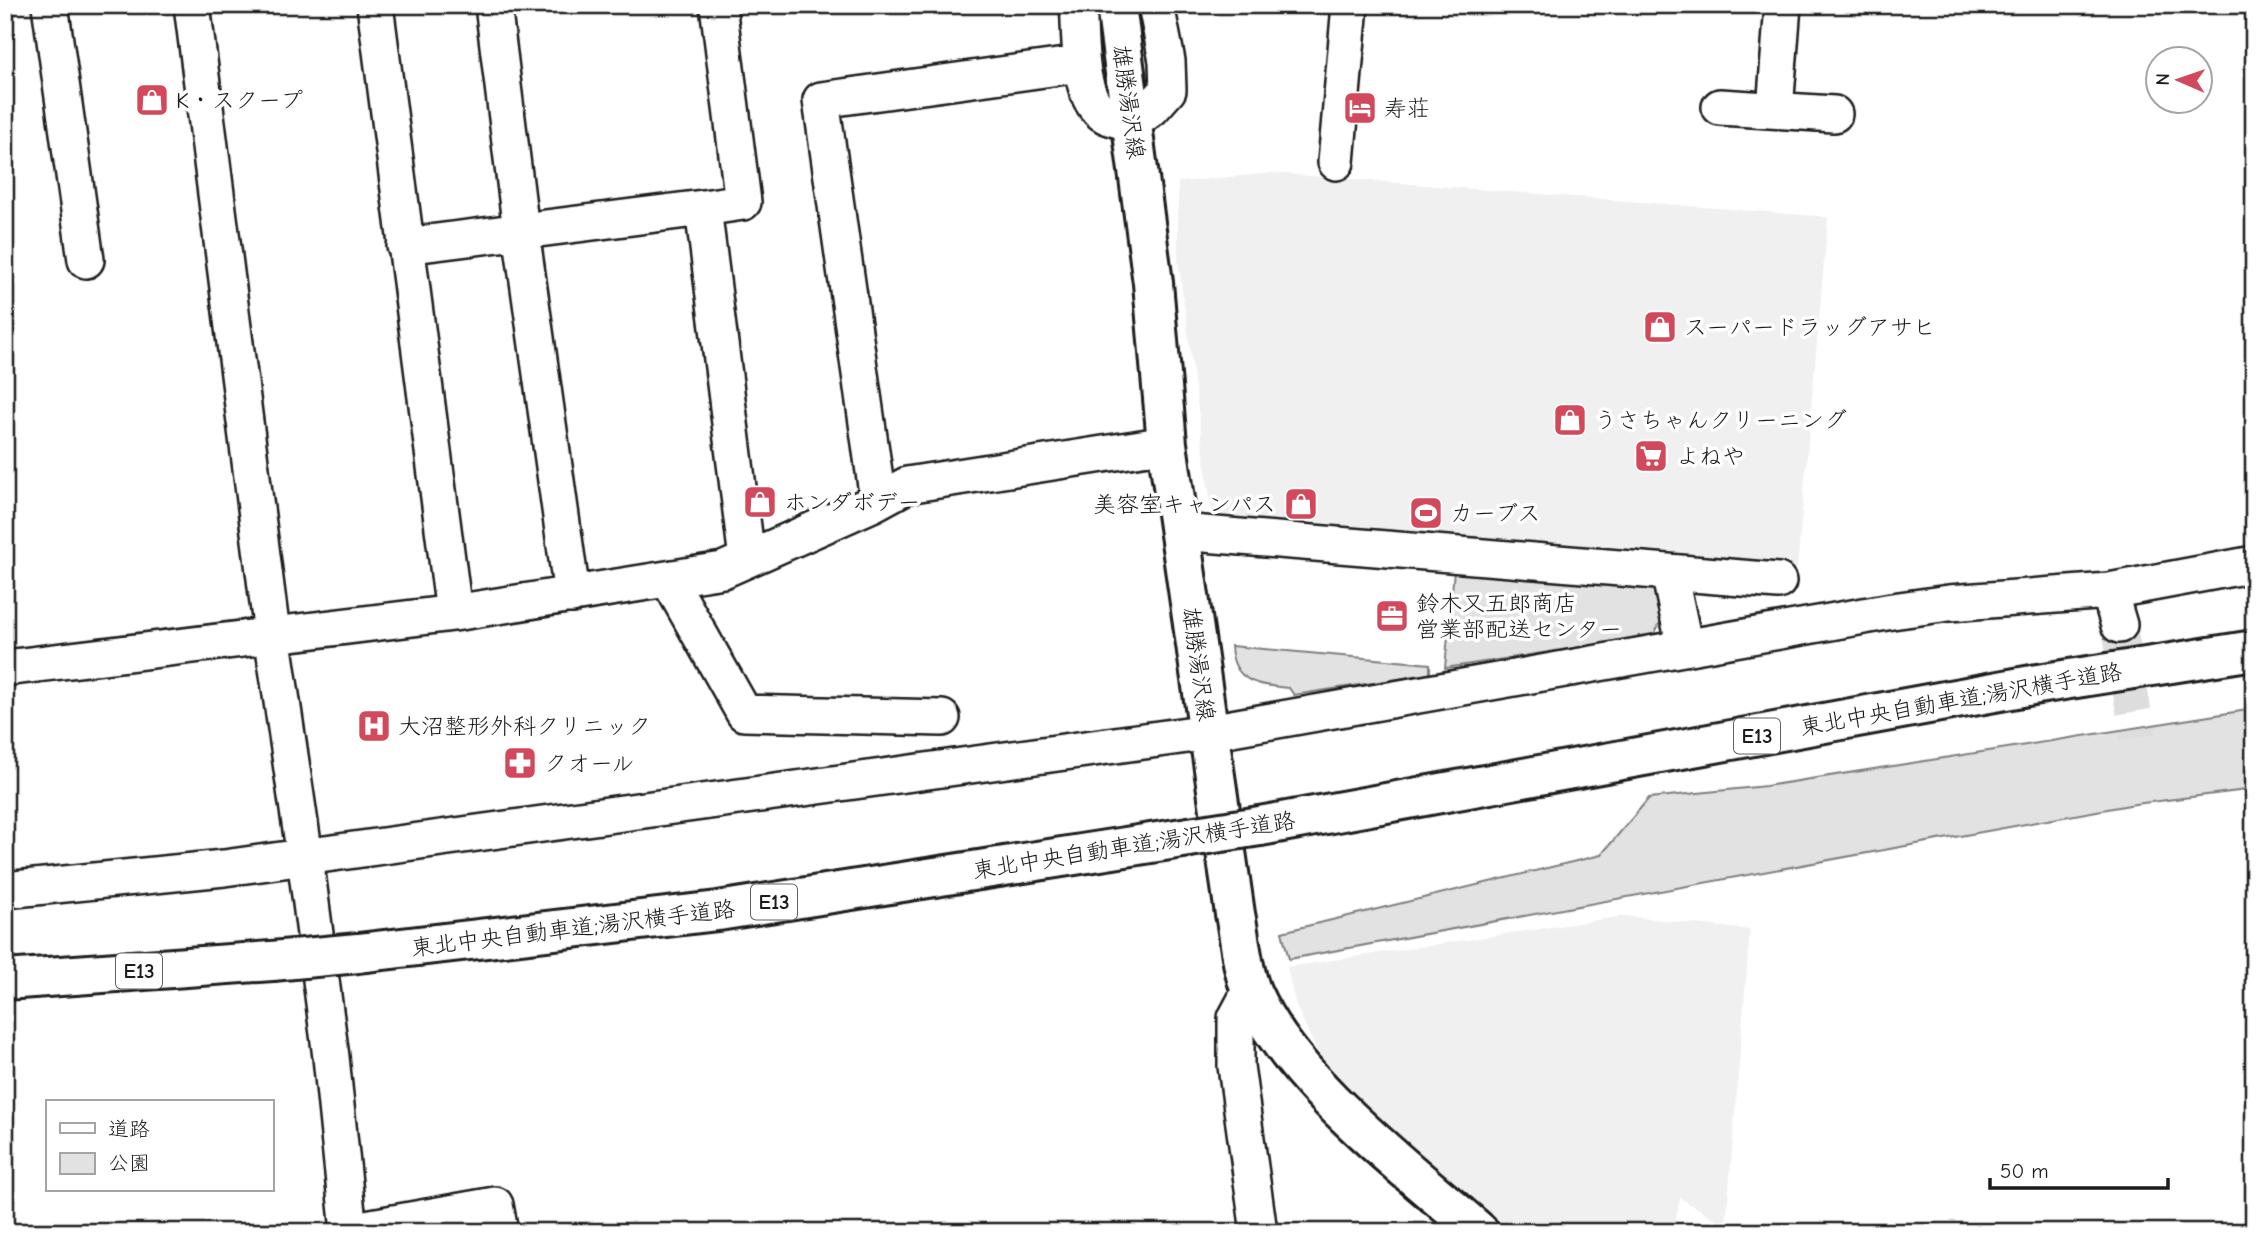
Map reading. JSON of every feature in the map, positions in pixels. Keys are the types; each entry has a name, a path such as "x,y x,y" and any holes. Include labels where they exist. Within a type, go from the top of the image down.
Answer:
{"main road":[{"name":"雄勝湯沢線","path":"1115,5 1153,283 1167,444 1235,914 1251,990 1270,1027 1306,1073 1351,1119 1479,1232"},
{"name":"東北中央自動車道;湯沢横手道路","path":"5,980 358,953 718,911 1260,826 2038,684 2254,650"}],"street":[{"path":"50,5 86,260"},
{"path":"192,5 272,634 331,1057 349,1231 495,1205 500,1232"},
{"path":"375,5 454,613"},
{"path":"493,5 521,231 572,596"},
{"path":"405,246 743,202 718,5"},
{"path":"1078,5 1080,64 1093,102 1104,114 1132,124 1152,108 1168,90 1167,61 1156,5"},
{"path":"1336,162 1350,5"},
{"path":"1774,110 1783,5"},
{"path":"878,500 821,100 1080,64"},
{"path":"1720,107 1834,114"},
{"path":"703,208 747,559"},
{"path":"5,668 454,613 723,570 907,485 1167,444"},
{"path":"1180,532 1778,581"},
{"path":"5,890 224,868 1209,732 1892,611 1948,603 2109,592 2254,564"},
{"path":"1669,572 1685,648"},
{"path":"669,580 744,713 942,718"},
{"path":"2109,592 2119,625"},
{"path":"1251,990 1236,1018 1236,1066 1259,1232"}],"shaded area":[{"path":"1273,173 1828,217 1797,568 1213,522 1178,259 1178,182"},
{"path":"1625,916 1750,930 1726,1225 1680,1198 1673,1232 1510,1232 1349,1091 1317,1051 1295,1003 1287,967"}],"green space":[{"path":"1454,570 1644,584 1658,593 1665,614 1653,636 1445,668"},
{"path":"1231,646 1430,664 1430,674 1294,695 1289,688 1258,683 1242,675 1233,658"},
{"path":"2254,709 2254,789 2135,804 1289,959 1282,932 1601,855 1649,798 1766,786"}],"tunnel":[{"path":"2119,625 2138,737"}],"place":[{"name":"K・スクープ","path":"152,100"},
{"name":"寿荘","path":"1360,108"},
{"name":"スーパードラッグアサヒ","path":"1660,327"},
{"name":"うさちゃんクリーニング","path":"1570,420"},
{"name":"よねや","path":"1651,456"},
{"name":"ホンダボデー","path":"760,502"},
{"name":"美容室キャンパス","path":"1301,504"},
{"name":"カーブス","path":"1426,513"},
{"name":"鈴木又五郎商店 営業部配送センター","path":"1392,616"},
{"name":"大沼整形外科クリニック","path":"374,726"},
{"name":"クオール","path":"520,763"}]}
